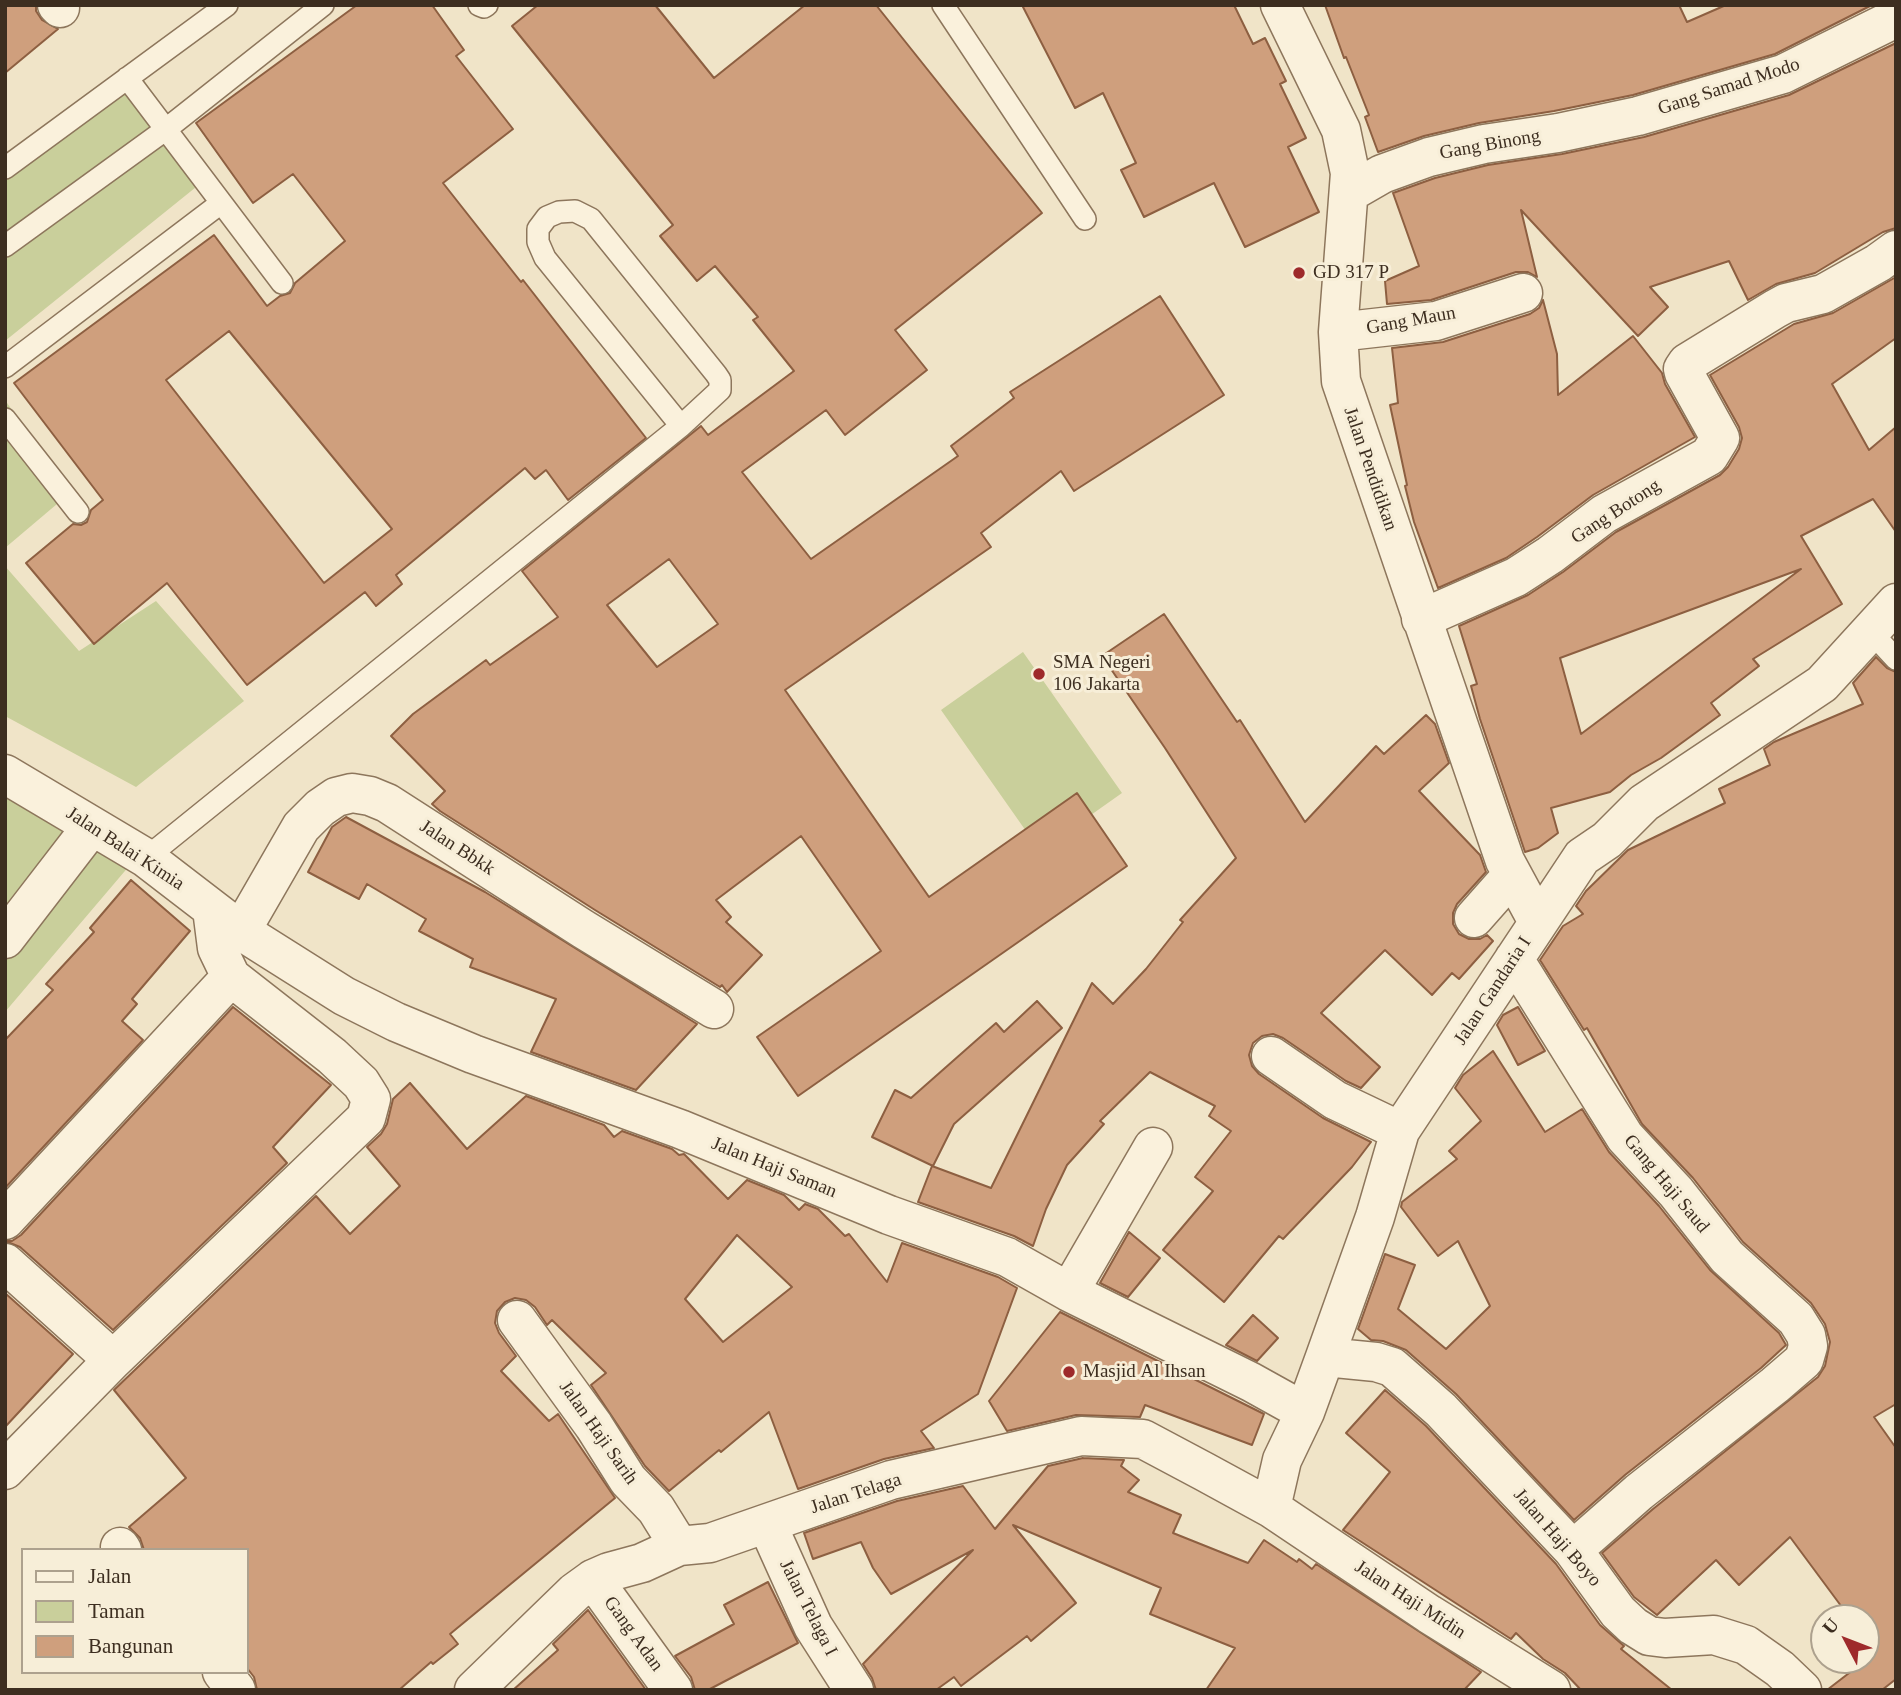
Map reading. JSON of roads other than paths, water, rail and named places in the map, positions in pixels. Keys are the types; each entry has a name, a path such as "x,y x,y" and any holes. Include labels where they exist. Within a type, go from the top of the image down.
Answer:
{"street":[{"name":"Jalan Pendidikan","path":"1288,8 1341,130 1350,173 1338,332 1341,382 1505,861 1538,922"},
{"name":"Gang Samad Modo","path":"1638,116 1783,74 1896,18"},
{"name":"Gang Binong","path":"1349,193 1382,174 1429,156 1638,116"},
{"name":"Gang Botong","path":"1421,619 1516,577 1604,514 1709,456 1720,438 1684,373 1684,365 1786,303 1823,294 1896,250"},
{"name":"Gang Maun","path":"1338,332 1436,321 1523,293"},
{"name":"Jalan Gandaria I","path":"1271,1508 1282,1460 1305,1412 1325,1357 1375,1216 1400,1131 1582,857 1606,840 1644,803 1822,684 1884,646 1896,603"},
{"name":"Jalan Balai Kimia","path":"5,774 146,859 227,920"},
{"name":"Jalan Bbkk","path":"227,920 301,827 320,808 335,797 352,793 370,796 387,803 714,1009"},
{"path":"5,939 92,826"},
{"path":"1474,918 1512,875"},
{"path":"5,1470 113,1360 366,1118 371,1099 361,1083 332,1056 231,977 217,948 227,920"},
{"name":"Jalan Haji Saman","path":"227,920 344,996 396,1022 484,1058 680,1129 889,1215 1007,1257 1069,1292 1305,1412"},
{"name":"Gang Haji Saud","path":"1514,959 1625,1137 1676,1192 1727,1257 1796,1319 1806,1335 1808,1346 1804,1360 1639,1492 1573,1550"},
{"path":"5,1220 231,977"},
{"path":"1271,1056 1335,1100 1400,1131"},
{"path":"1069,1292 1153,1147"},
{"path":"5,1263 113,1360"},
{"name":"Jalan Haji Sarih","path":"517,1320 571,1393 628,1479 656,1509 679,1546"},
{"name":"Jalan Haji Boyo","path":"1325,1357 1392,1367 1441,1410 1573,1550 1618,1612 1649,1636 1665,1639 1714,1635 1746,1645 1802,1690"},
{"name":"Jalan Telaga","path":"474,1690 575,1592 593,1579 642,1563 679,1546 710,1543 891,1480 1081,1436 1143,1439 1271,1508"},
{"name":"Jalan Haji Midin","path":"1271,1508 1384,1584 1551,1690"},
{"name":"Jalan Telaga I","path":"767,1524 813,1626 854,1690"},
{"name":"Gang Adan","path":"593,1579 673,1690"},
{"path":"224,1674 236,1690"}],"lane":[{"path":"5,168 228,5"},
{"path":"5,246 165,130 323,5"},
{"path":"479,5 487,5"},
{"path":"943,5 1085,219"},
{"path":"127,78 282,284"},
{"path":"5,368 221,203"},
{"path":"146,859 681,426 720,390 720,380 716,374 591,219 575,211 559,212 547,217 538,229 538,242 545,258 681,426"},
{"path":"5,419 78,512"}],"place":[{"name":"GD 317 P","path":"1299,273"},
{"name":"SMA Negeri 106 Jakarta","path":"1039,674"},
{"name":"Masjid Al Ihsan","path":"1069,1372"}]}
